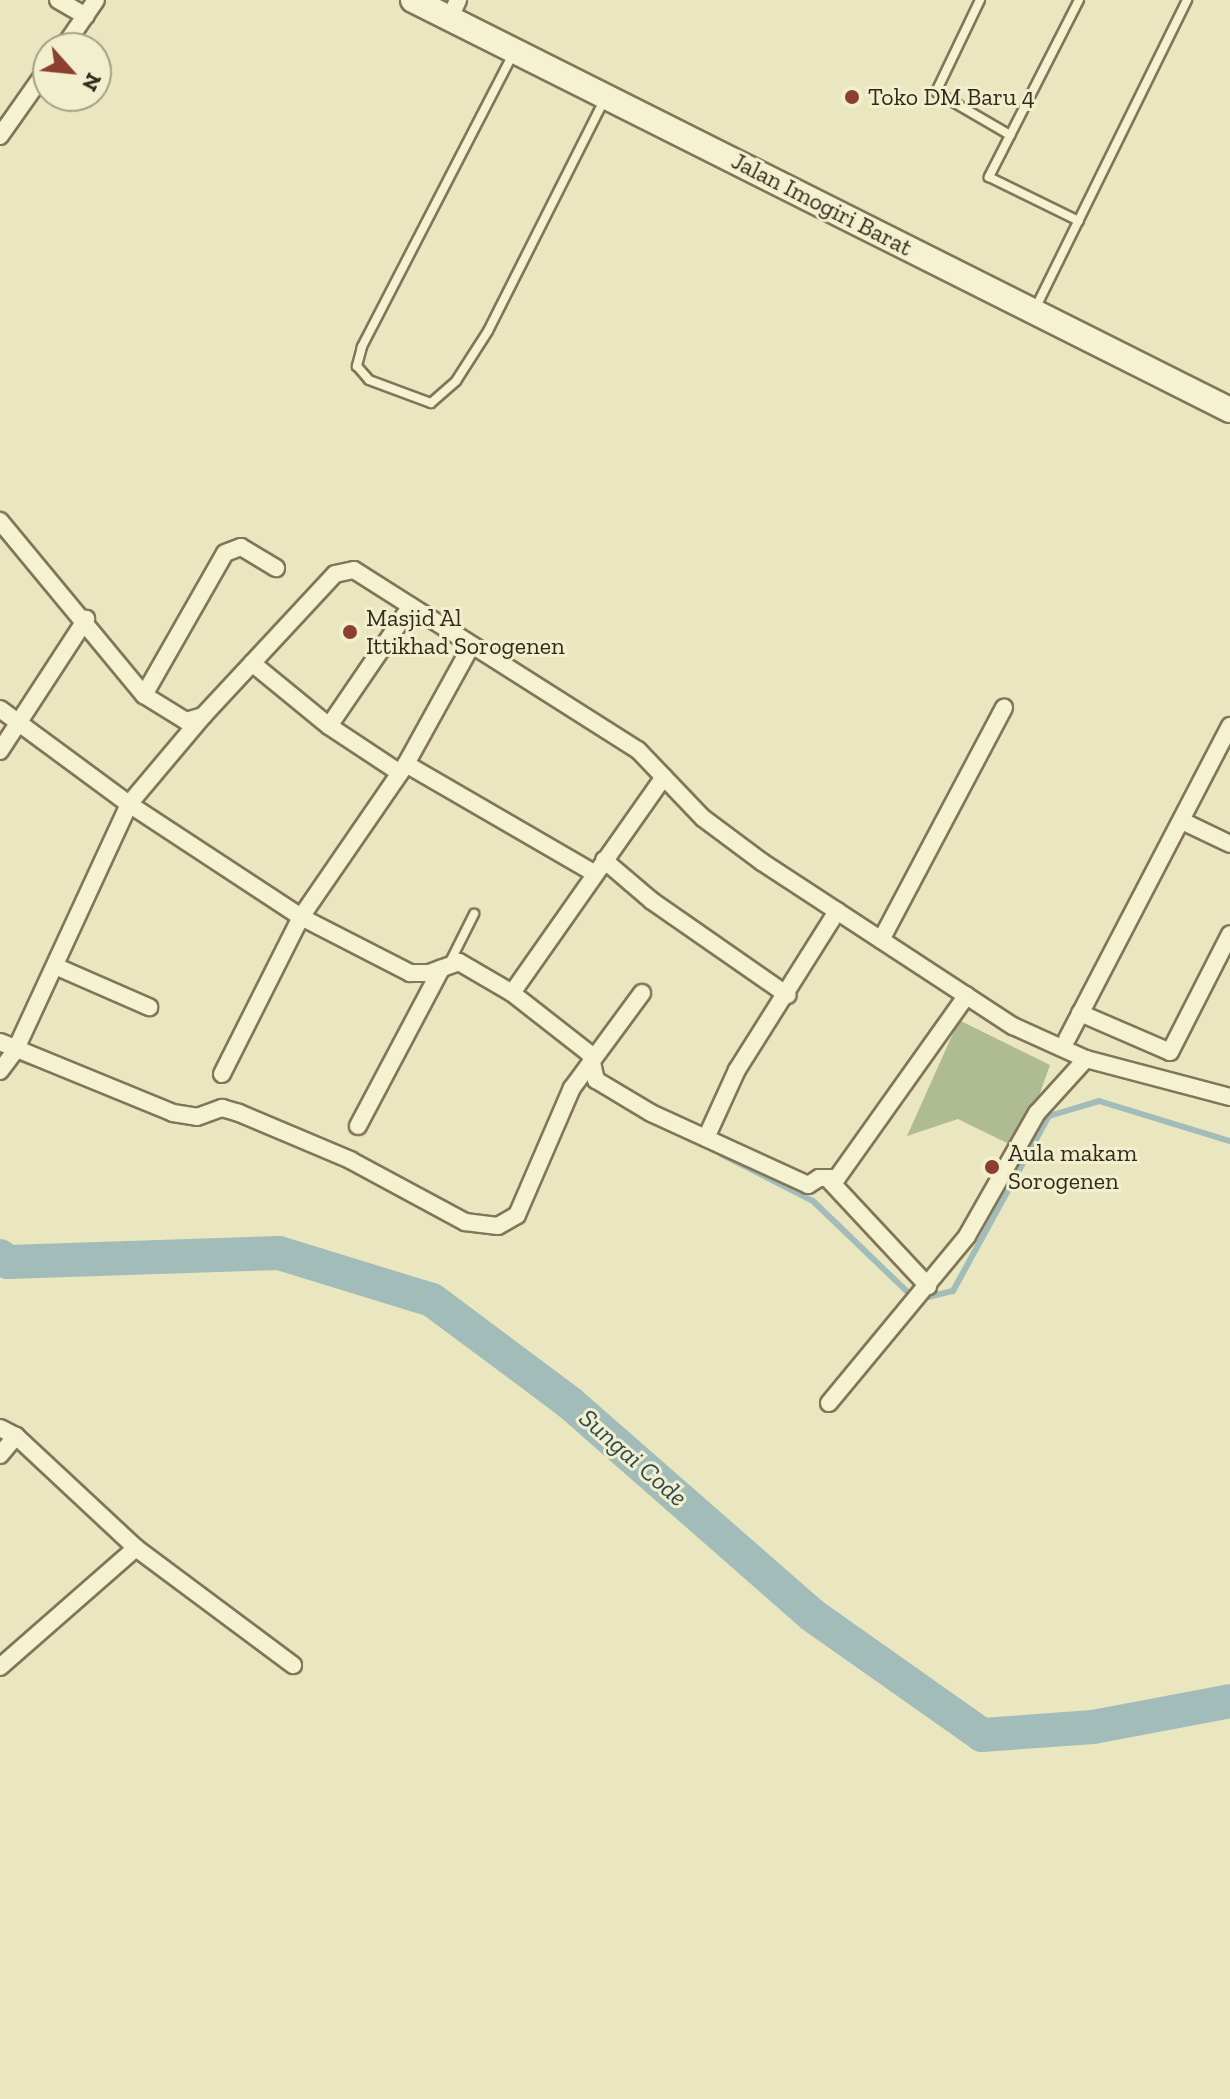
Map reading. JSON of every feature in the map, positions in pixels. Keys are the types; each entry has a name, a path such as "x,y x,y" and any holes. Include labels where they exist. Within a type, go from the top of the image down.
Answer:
{"main road":[{"name":"Jalan Imogiri Barat","path":"413,0 454,9 515,50 1230,410"}],"street":[{"path":"58,0 86,16"},
{"path":"74,32 96,0"},
{"path":"0,136 32,91"},
{"path":"0,521 86,619 144,695 174,718 203,716"},
{"path":"144,695 225,553 241,547 276,568"},
{"path":"642,993 590,1063 555,1122 517,1215 509,1224 485,1227 465,1222 350,1160 239,1113 222,1108 197,1117 173,1113 8,1054 55,966 129,804 203,716 340,569 354,570 470,648 638,750 703,818 837,911 1013,1026 1086,1059 1229,1095"},
{"path":"329,726 411,606"},
{"path":"0,751 16,720 86,619"},
{"path":"222,1074 301,917 403,768 470,648"},
{"path":"252,663 329,726 403,768 599,867 787,995"},
{"path":"881,940 1004,708"},
{"path":"0,709 129,804 301,917 410,973 446,965 468,966 512,993 590,1054 596,1080 799,1184 830,1181 876,1126 967,995"},
{"path":"1067,1039 1230,726"},
{"path":"512,993 664,777"},
{"path":"1182,821 1230,844"},
{"path":"706,1138 737,1070 837,911"},
{"path":"1080,1013 1170,1052 1230,934"},
{"path":"358,1126 446,965"},
{"path":"55,966 149,1007"},
{"path":"829,1403 967,1236 1037,1113 1086,1059"},
{"path":"830,1181 923,1292"},
{"path":"0,1428 16,1436 136,1548 293,1665"},
{"path":"0,1455 16,1436"},
{"path":"3,1658 136,1548"}],"lane":[{"path":"980,0 936,92 1010,135"},
{"path":"1079,0 989,177 1079,221"},
{"path":"1034,311 1183,1"},
{"path":"515,50 362,347 357,366 369,380 431,403 456,381 488,331 606,96"},
{"path":"446,965 474,914"}],"green space":[{"path":"959,1020 1050,1065 1035,1107 1013,1146 958,1119 907,1136"}],"waterway":[{"path":"0,1052 36,1065"},
{"path":"721,1154 813,1201 916,1300 953,1291 1049,1116 1099,1101 1230,1141"},
{"name":"Sungai Code","path":"0,1256 8,1262 279,1253 432,1300 570,1403 812,1615 982,1735 1093,1727 1230,1701"}],"place":[{"name":"Toko DM Baru 4","path":"852,97"},
{"name":"Masjid Al Ittikhad Sorogenen","path":"350,632"},
{"name":"Aula makam Sorogenen","path":"992,1167"}]}
